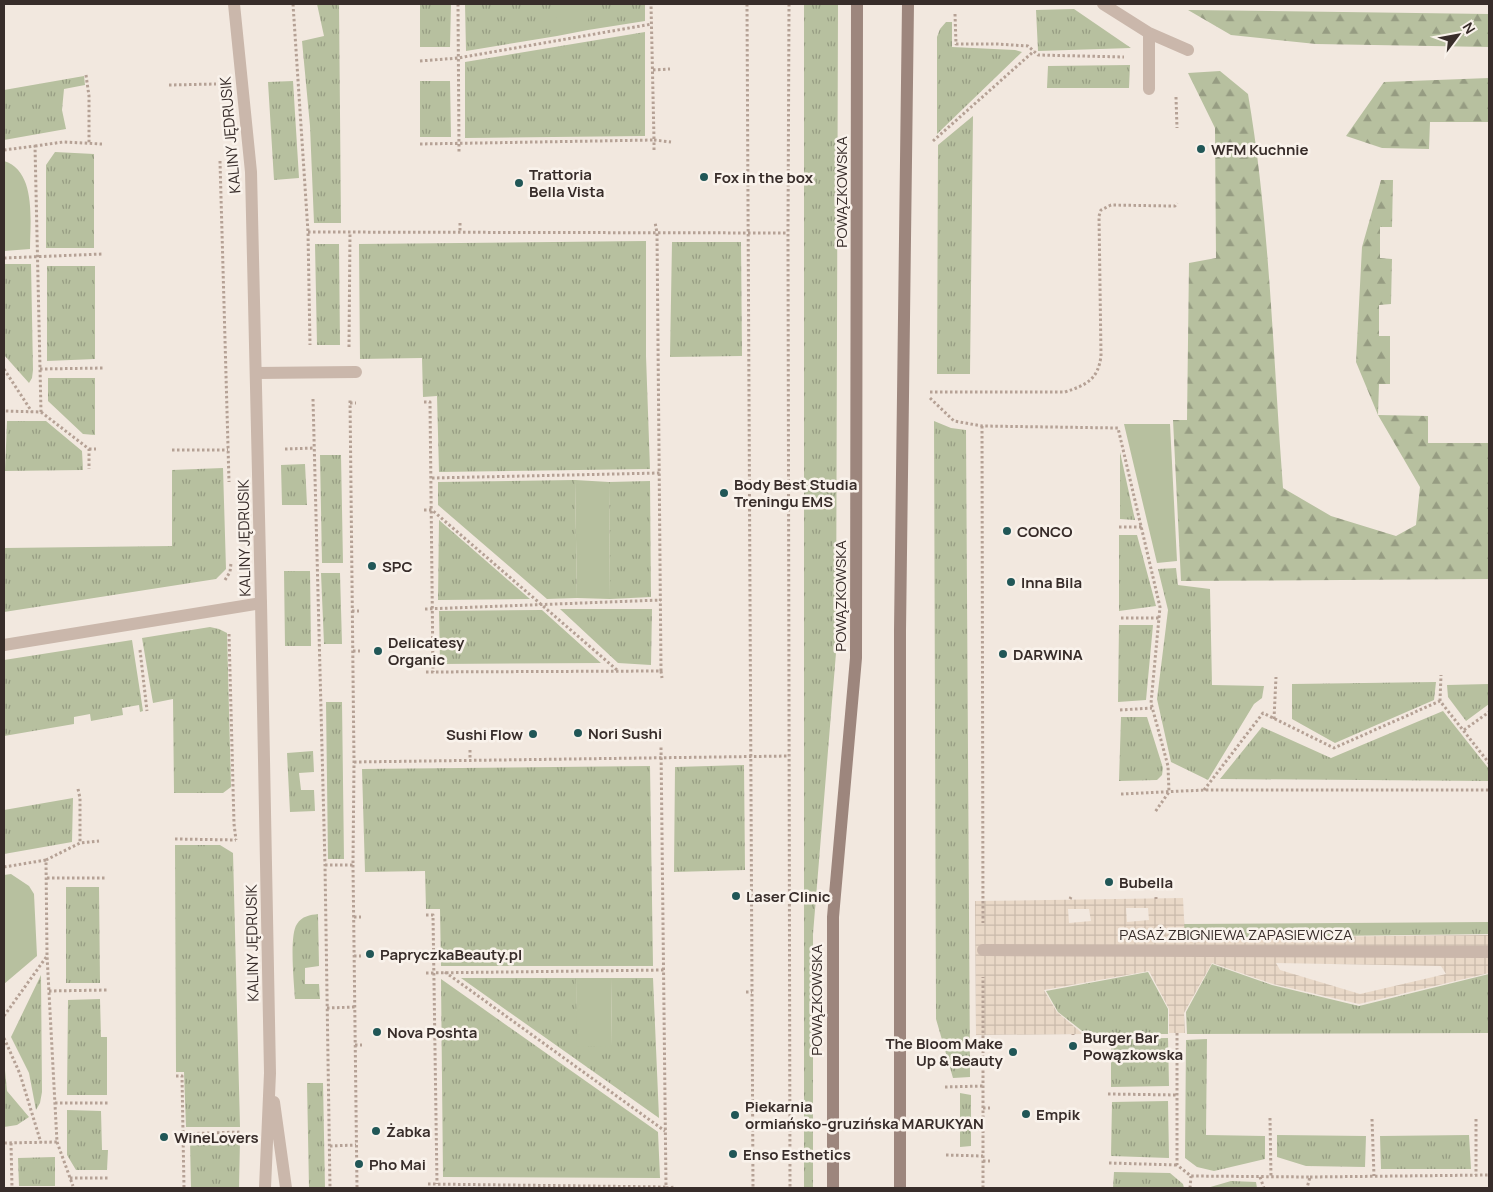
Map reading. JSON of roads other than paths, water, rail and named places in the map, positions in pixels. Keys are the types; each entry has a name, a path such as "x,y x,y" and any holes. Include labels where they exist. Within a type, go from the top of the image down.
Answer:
{"main road":[{"name":"POWĄZKOWSKA","path":"833,1188 833,917 856,658 857,4"},
{"path":"900,1188 900,631 908,4"}],"street":[{"name":"KALINY JĘDRUSIK","path":"234,4 251,172 270,1073 265,1188"},
{"path":"1103,4 1149,33 1188,50"},
{"path":"1149,33 1149,89"},
{"path":"256,373 352,372"},
{"path":"4,645 261,603"},
{"name":"PASAŻ ZBIGNIEWA ZAPASIEWICZA","path":"983,950 1489,952"},
{"name":"KALINY JĘDRUSIK","path":"270,1073 286,1188"}],"place":[{"name":"WFM Kuchnie","path":"1201,149"},
{"name":"Fox in the box","path":"704,177"},
{"name":"Trattoria Bella Vista","path":"519,183"},
{"name":"Body Best Studia Treningu EMS","path":"724,493"},
{"name":"CONCO","path":"1007,531"},
{"name":"SPC","path":"372,566"},
{"name":"Inna Bila","path":"1011,582"},
{"name":"Delicatesy Organic","path":"378,651"},
{"name":"DARWINA","path":"1003,654"},
{"name":"Nori Sushi","path":"578,733"},
{"name":"Sushi Flow","path":"533,734"},
{"name":"Bubella","path":"1109,882"},
{"name":"Laser Clinic","path":"736,896"},
{"name":"PapryczkaBeauty.pl","path":"370,954"},
{"name":"Nova Poshta","path":"377,1032"},
{"name":"Burger Bar Powązkowska","path":"1073,1046"},
{"name":"The Bloom Make Up & Beauty","path":"1013,1052"},
{"name":"Empik","path":"1026,1114"},
{"name":"Piekarnia ormiańsko-gruzińska MARUKYAN","path":"735,1115"},
{"name":"Żabka","path":"376,1131"},
{"name":"WineLovers","path":"164,1137"},
{"name":"Enso Esthetics","path":"733,1154"},
{"name":"Pho Mai","path":"359,1164"}]}
